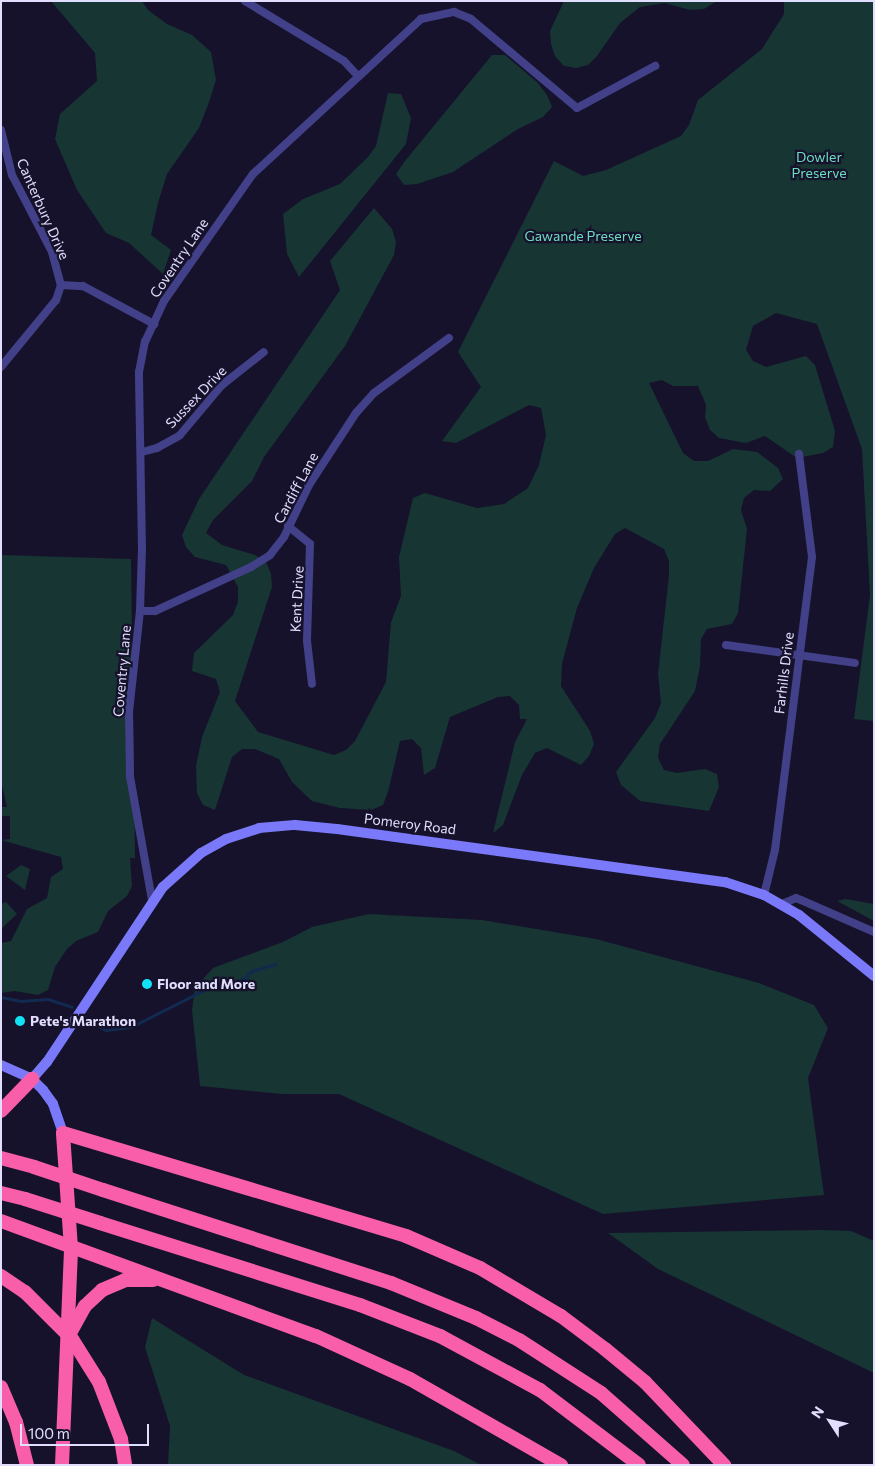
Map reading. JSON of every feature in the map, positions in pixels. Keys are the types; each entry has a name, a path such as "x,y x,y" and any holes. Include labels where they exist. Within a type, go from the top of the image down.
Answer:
{"highway":[{"path":"1,1111 32,1079"},
{"path":"62,1465 71,1248 63,1133 406,1236 480,1268 561,1316 606,1348 646,1382 724,1465"},
{"path":"1,1158 391,1283 476,1318 519,1340 601,1393 683,1465"},
{"path":"1,1193 360,1305 440,1336 540,1390 639,1465"},
{"path":"1,1221 316,1336 410,1379 561,1465"},
{"path":"1,1276 25,1292 72,1339 99,1382 121,1440 125,1465"},
{"path":"67,1343 72,1324 102,1290 125,1280 140,1278 170,1282"},
{"path":"1,1387 16,1422 27,1465"}],"street":[{"path":"245,1 344,61 357,74"},
{"name":"Coventry Lane","path":"152,900 130,776 129,712 140,611 142,452 139,372 145,342 164,301 253,174 357,74 421,18 454,12 471,18 577,108 655,66"},
{"name":"Canterbury Drive","path":"1,130 12,174 52,252 61,284"},
{"path":"1,367 56,300 61,284 83,286 154,324"},
{"name":"Cardiff Lane","path":"140,611 156,611 251,567 270,555 284,537 288,526 330,450 356,413 374,393 449,338"},
{"name":"Sussex Drive","path":"142,452 157,448 180,435 222,385 264,352"},
{"name":"Farhills Drive","path":"764,895 775,850 813,544 799,454"},
{"name":"Kent Drive","path":"288,526 310,544 308,641 312,684"},
{"path":"726,645 855,663"},
{"name":"Pomeroy Road","path":"32,1079 47,1062 152,900 178,871 213,845 243,832 295,825 695,876 764,895 782,904 820,931 874,976"},
{"path":"782,904 796,898 874,932"},
{"path":"1,1065 32,1079 51,1100 63,1133"}],"green space":[{"path":"51,1 142,1 148,10 167,24 192,35 211,52 216,80 208,105 199,128 167,174 151,235 171,250 163,274 129,243 106,233 77,190 55,139 60,114 97,81 95,53"},
{"path":"564,1 717,1 704,9 690,10 665,3 640,7 620,23 597,56 588,65 576,68 564,66 555,56 551,44 550,31"},
{"path":"784,1 874,1 874,721 854,719 870,595 862,449 817,324 776,313 753,326 746,350 753,361 766,367 806,356 815,365 835,431 833,447 823,453 797,458 765,436 746,443 719,438 710,430 705,417 706,405 698,386 673,386 662,380 649,383 683,453 694,461 708,461 733,449 757,452 778,468 783,479 770,491 754,490 744,498 741,510 747,529 738,613 732,624 707,629 701,639 700,666 695,691 660,744 658,758 664,770 677,773 705,769 717,774 719,787 709,811 640,801 621,785 616,772 655,718 661,703 658,674 669,575 669,561 664,549 625,528 615,534 594,568 577,608 562,664 561,686 590,731 594,744 589,756 581,765 547,748 535,753 522,775 503,825 493,833 515,742 527,719 520,719 519,705 510,696 498,697 450,717 435,768 424,775 421,748 412,739 400,741 383,805 371,810 340,808 312,801 292,782 279,759 255,749 242,749 232,757 215,810 203,805 197,793 196,766 202,737 220,692 216,679 192,671 194,653 233,615 238,602 238,587 226,565 195,557 186,547 182,535 199,499 340,290 330,261 374,208 392,229 396,242 394,255 345,346 264,457 252,481 213,520 206,533 222,545 255,555 266,562 271,574 272,587 235,701 258,732 334,755 346,750 355,741 386,682 391,622 401,596 399,557 413,498 425,493 477,508 504,504 528,488 539,465 546,435 541,408 529,405 456,443 442,441 481,387 458,352 554,161 583,176 606,170 681,136 689,125 698,100 762,49 784,14"},
{"path":"492,55 505,55 537,82 547,95 552,107 543,117 518,129 453,172 417,184 404,185 396,174"},
{"path":"388,93 401,94 411,118 406,144 299,277 287,254 283,214 303,199 340,184 368,157 376,146"},
{"path":"1,555 131,559 135,858 130,858 132,886 127,896 108,911 98,932 76,941 67,949 55,967 48,990 38,995 15,991 1,993 1,943 11,941 27,909 47,898 51,877 63,869 61,857 1,840 10,839 10,816 1,816 1,807 7,807 1,781"},
{"path":"21,865 30,869 25,890 6,876"},
{"path":"846,899 874,904 874,921 837,901"},
{"path":"6,902 17,914 1,929 1,904"},
{"path":"369,914 482,920 596,939 759,983 814,1005 828,1028 808,1078 824,1195 603,1214 339,1094 282,1094 200,1086 192,1010 195,988 213,968 283,942 312,927"},
{"path":"851,1231 874,1241 874,1373 658,1269 608,1233"},
{"path":"152,1318 244,1375 454,1451 481,1465 168,1465 170,1426 145,1347"}],"waterway":[{"path":"85,1017 106,1030 131,1027 202,991 243,979 252,971 275,964"},
{"path":"1,997 21,1001 48,999 72,1007"}],"place":[{"name":"Floor and More","path":"147,984"},
{"name":"Pete's Marathon","path":"20,1021"}],"park label":[{"name":"Dowler Preserve","path":"819,166"},
{"name":"Gawande Preserve","path":"583,236"}]}
